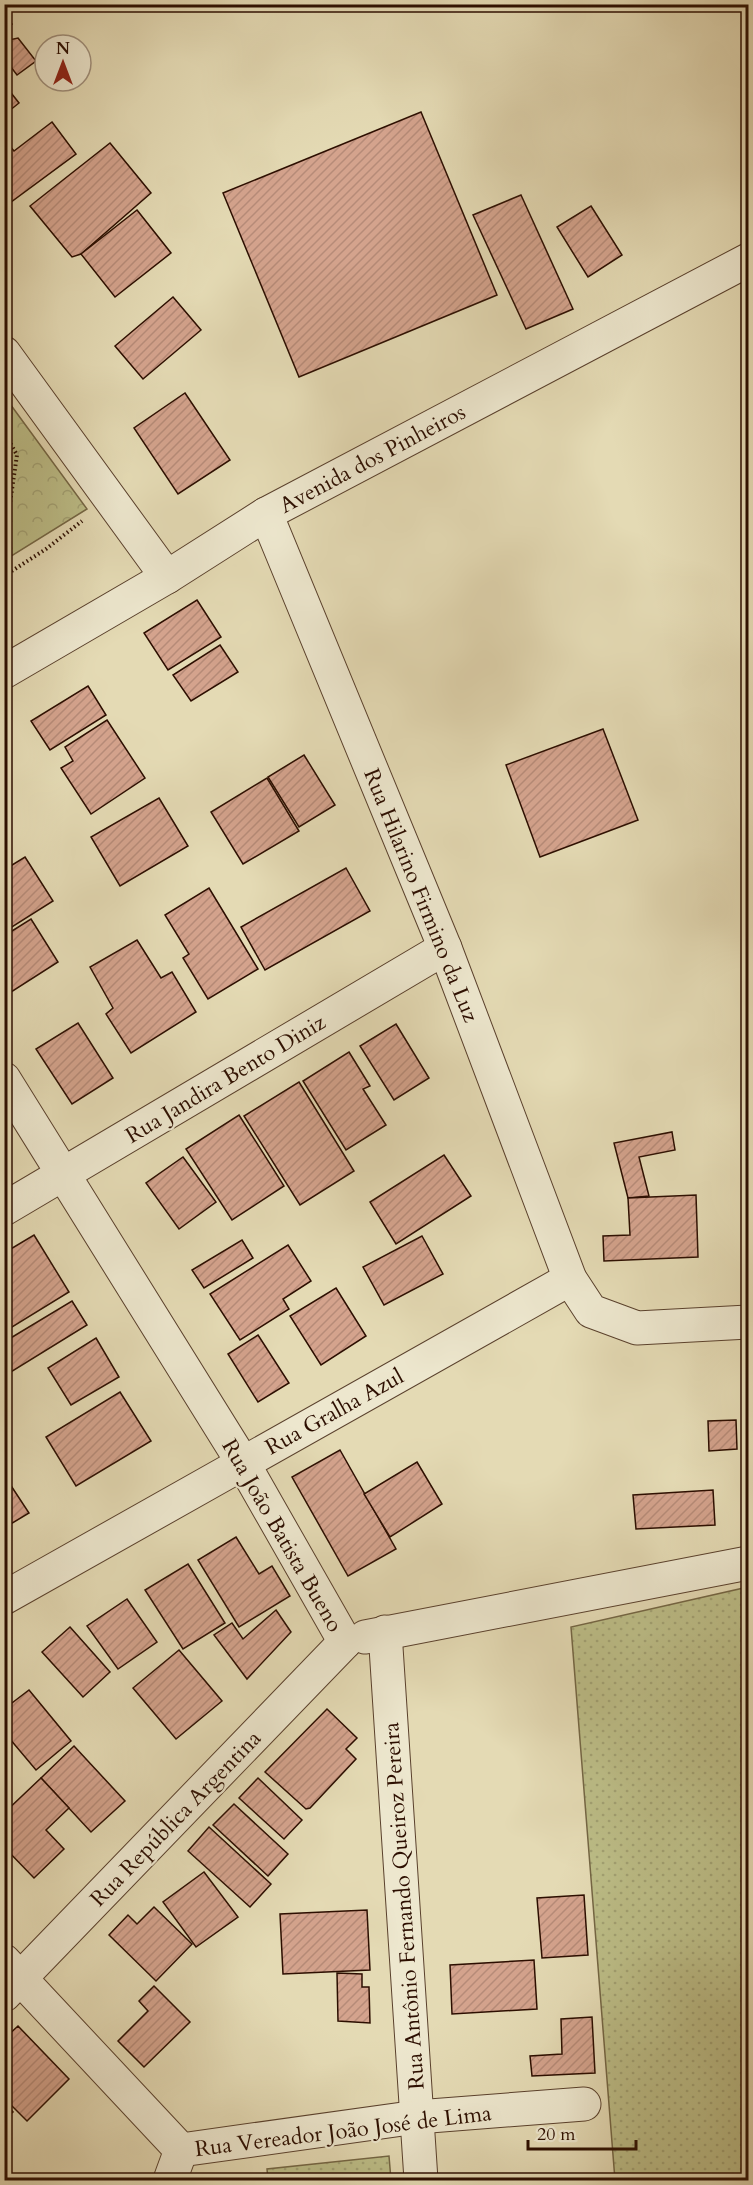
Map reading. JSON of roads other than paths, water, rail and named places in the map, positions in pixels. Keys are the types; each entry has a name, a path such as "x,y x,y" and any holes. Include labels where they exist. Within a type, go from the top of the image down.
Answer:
{"street":[{"name":"Avenida dos Pinheiros","path":"4,672 167,577 266,514 748,260"},
{"path":"4,353 167,577"},
{"name":"Rua Hilarino Firmino da Luz","path":"266,514 445,948 570,1279 591,1311 637,1328 748,1322"},
{"name":"Rua Jandira Bento Diniz","path":"4,1209 445,948"},
{"name":"Rua João Batista Bueno","path":"4,1079 243,1463 345,1642 385,1632 748,1563"},
{"name":"Rua Gralha Azul","path":"4,1598 570,1279"},
{"name":"Rua Antônio Fernando Queiroz Pereira","path":"385,1632 420,2181"},
{"name":"Rua República Argentina","path":"10,1978 345,1642"},
{"name":"Rua Vereador João José de Lima","path":"10,1978 181,2150 417,2117 584,2104"},
{"path":"170,2181 181,2150"}]}
